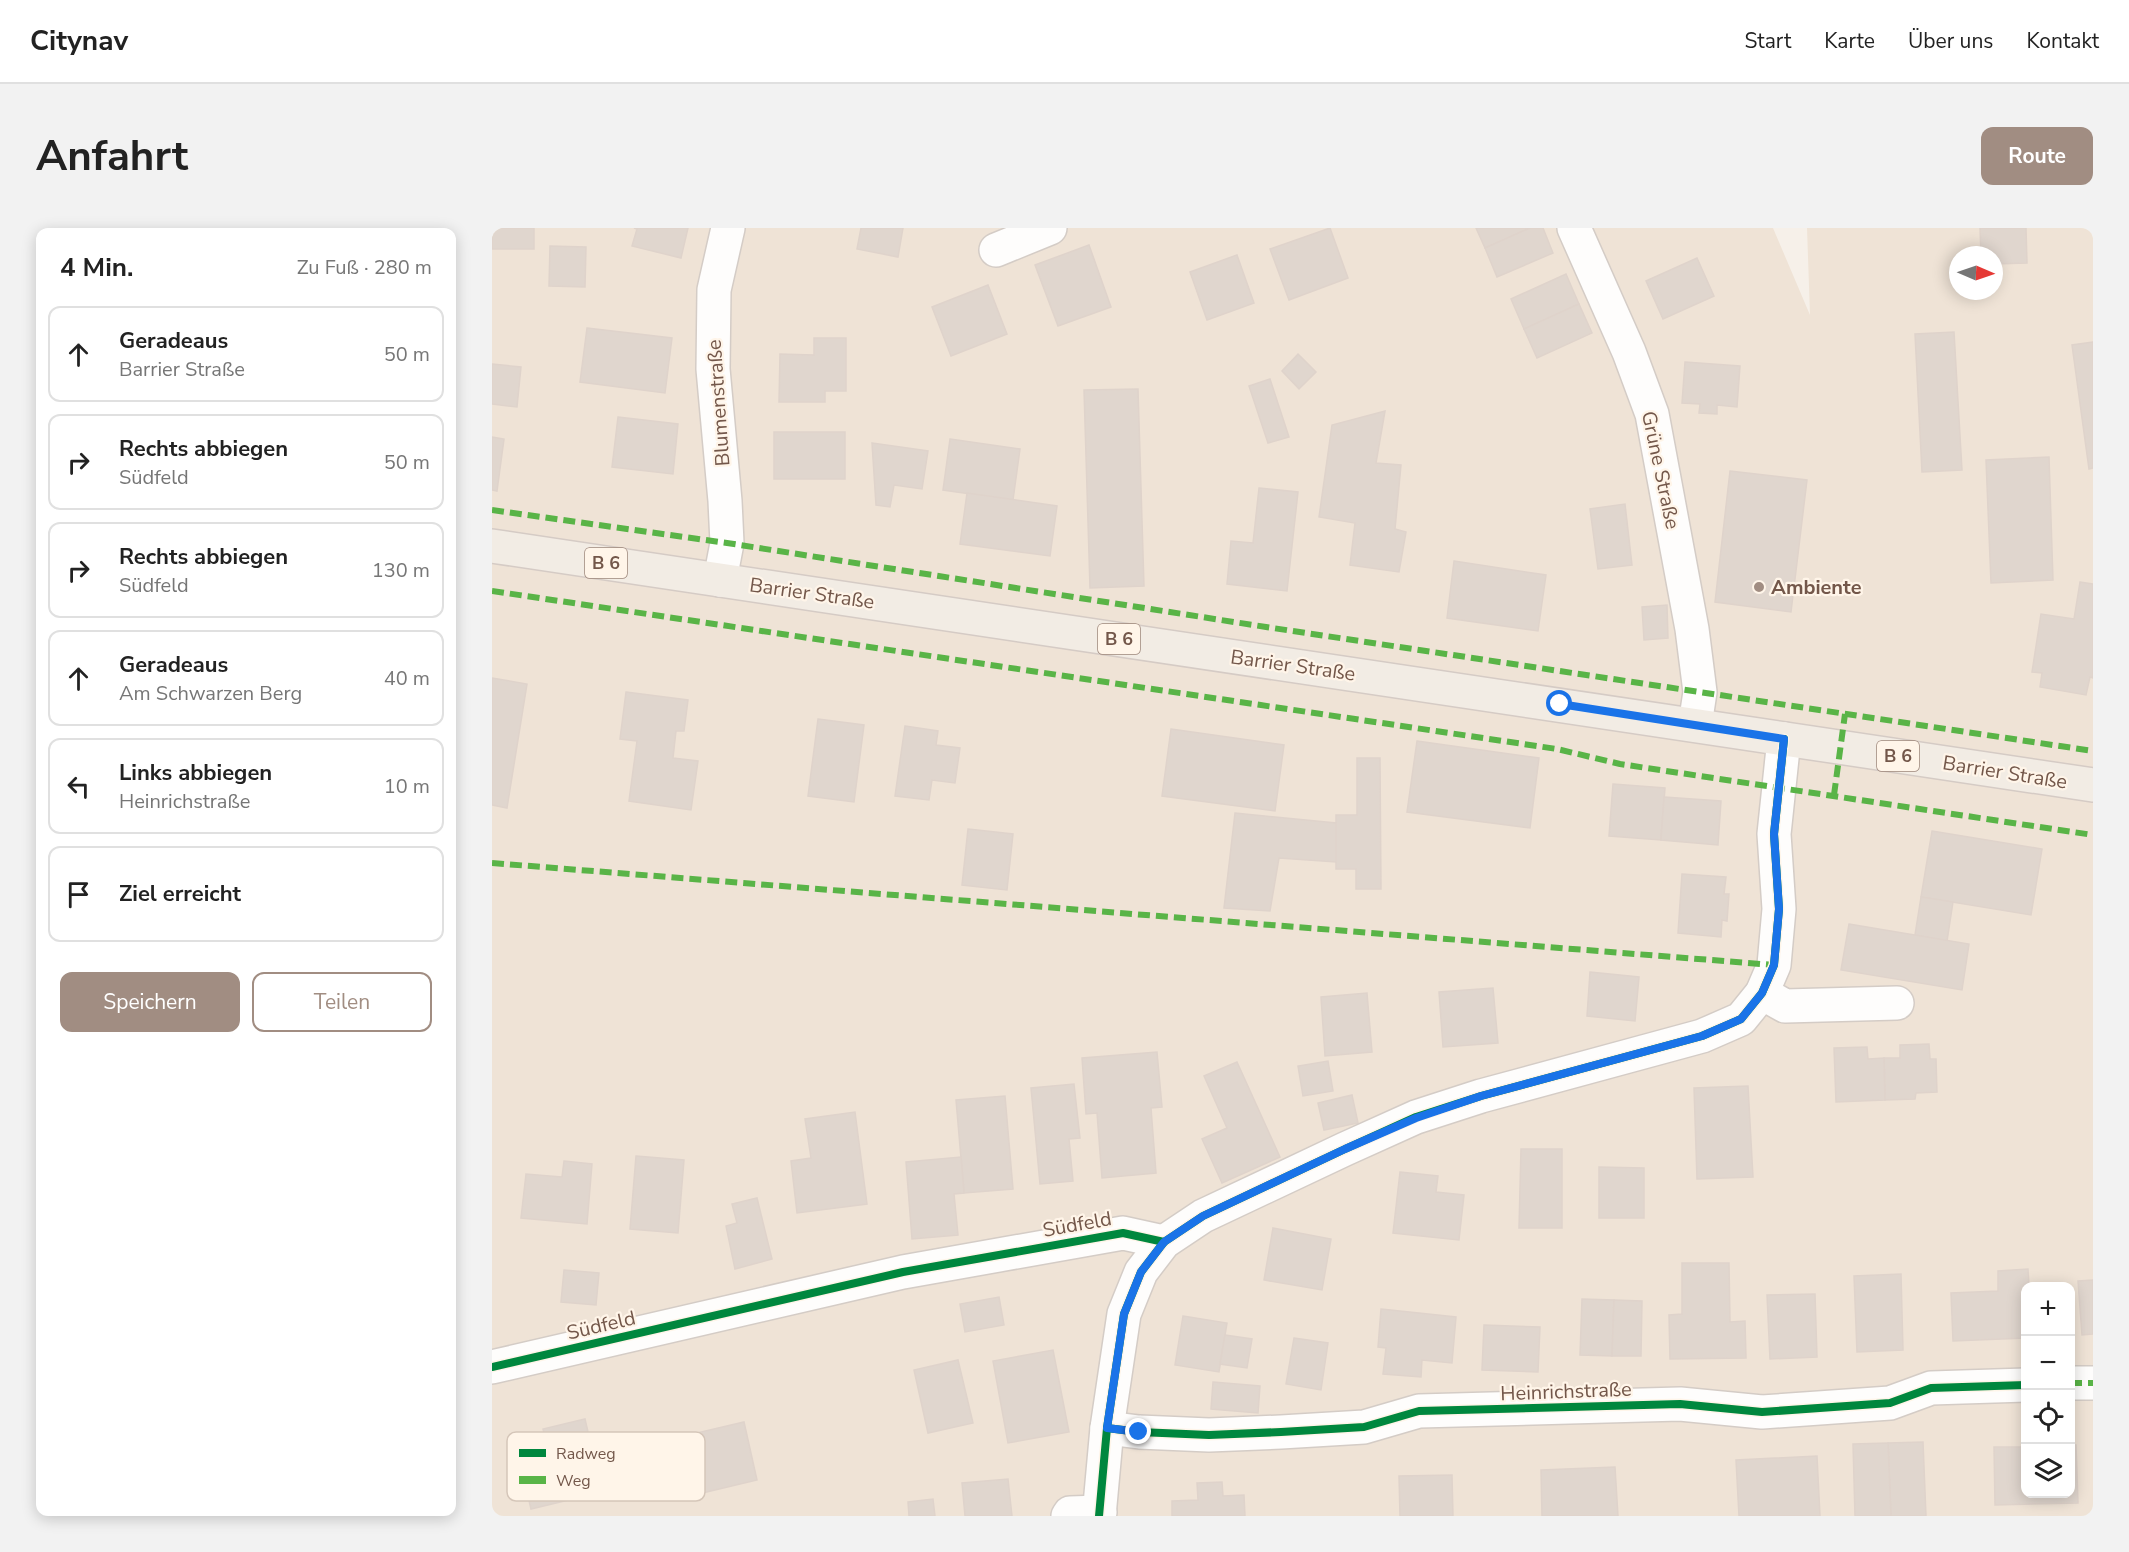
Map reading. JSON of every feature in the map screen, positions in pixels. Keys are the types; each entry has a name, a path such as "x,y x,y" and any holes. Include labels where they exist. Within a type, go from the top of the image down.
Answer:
{"main road":[{"name":"Barrier Straße","path":"492,546 2093,785"}],"street":[{"name":"Blumenstraße","path":"720,580 727,543 713,369 714,290 728,228"},
{"path":"996,250 1050,228"},
{"name":"Grüne Straße","path":"1574,228 1629,352 1652,414 1692,629 1700,692 1695,725"},
{"path":"1089,1515 1107,1428 1124,1314 1141,1272 1164,1242 1203,1216 1416,1118 1481,1096 1702,1036 1741,1019 1762,993 1774,965 1779,909 1774,834 1784,739"},
{"path":"1762,993 1785,1006 1897,1003"},
{"name":"Südfeld","path":"492,1367 903,1272 1123,1233 1164,1242"},
{"path":"2075,1383 2093,1383"},
{"name":"Heinrichstraße","path":"1107,1428 1209,1435 1281,1432 1364,1427 1419,1411 1680,1404 1762,1412 1890,1403 1931,1388 2021,1385"}],"shaded area":[{"path":"492,228 1773,228 1810,315 1807,228 2093,228 2093,1516 492,1516"}],"building":[{"path":"492,228 534,228 534,249 492,249"},
{"path":"634,228 688,228 681,258 632,246 637,229"},
{"path":"861,228 903,228 898,257 857,249"},
{"path":"1330,228 1348,278 1289,300 1270,249"},
{"path":"1476,228 1530,228 1485,248"},
{"path":"1530,228 1543,228 1553,253 1497,277 1485,248"},
{"path":"1980,228 2026,228 2027,263 2003,264 2003,246 1981,246"},
{"path":"1089,245 1111,307 1058,326 1035,265"},
{"path":"550,246 586,247 585,287 549,286"},
{"path":"1237,255 1254,303 1207,320 1190,272"},
{"path":"1697,258 1714,296 1663,319 1646,281"},
{"path":"1566,274 1579,304 1524,329 1511,299"},
{"path":"988,285 1007,334 951,356 932,307"},
{"path":"1579,304 1592,333 1537,358 1524,329"},
{"path":"587,328 672,338 665,393 580,382"},
{"path":"1954,332 1962,470 1922,472 1915,334"},
{"path":"814,338 846,338 846,391 825,391 825,402 779,402 780,354 814,355"},
{"path":"2093,342 2093,468 2089,469 2072,345"},
{"path":"1298,354 1316,372 1299,389 1282,371"},
{"path":"1685,362 1740,366 1737,407 1717,405 1717,414 1699,413 1700,404 1682,403"},
{"path":"492,364 521,367 517,407 492,404"},
{"path":"1270,379 1289,437 1268,443 1249,386"},
{"path":"1138,389 1144,586 1090,588 1084,390"},
{"path":"1385,411 1376,463 1401,465 1395,529 1406,532 1399,572 1350,565 1355,523 1319,517 1332,425"},
{"path":"618,417 678,424 673,474 612,467"},
{"path":"774,432 845,432 845,479 774,479"},
{"path":"492,437 504,439 497,491 492,490"},
{"path":"950,439 1020,449 1013,500 943,490"},
{"path":"872,443 928,451 922,489 894,485 890,507 876,505"},
{"path":"2049,457 2053,580 1991,583 1986,460"},
{"path":"1730,471 1807,480 1791,612 1715,602"},
{"path":"1259,488 1298,492 1287,591 1227,584 1231,541 1253,543"},
{"path":"967,493 1057,506 1050,556 960,544"},
{"path":"1625,504 1632,565 1598,569 1590,509"},
{"path":"1454,561 1546,575 1538,631 1447,618"},
{"path":"2080,582 2093,584 2093,678 2090,677 2086,695 2040,687 2042,673 2032,672 2041,614 2074,619"},
{"path":"1667,605 1668,638 1644,640 1642,607"},
{"path":"492,678 527,684 507,808 492,805"},
{"path":"626,692 688,700 684,731 676,731 673,758 698,761 691,810 629,801 637,741 620,739"},
{"path":"818,719 864,725 854,802 808,796"},
{"path":"905,726 938,731 936,745 960,748 955,783 932,780 929,800 895,796"},
{"path":"1171,729 1284,745 1275,811 1162,796"},
{"path":"1417,741 1539,758 1530,828 1407,812"},
{"path":"1357,758 1380,758 1381,889 1356,889 1356,869 1336,869 1336,815 1357,815"},
{"path":"1613,784 1665,788 1661,840 1609,836"},
{"path":"1664,797 1721,801 1718,845 1661,840"},
{"path":"1235,813 1336,823 1336,862 1279,858 1270,911 1224,908"},
{"path":"968,829 1013,834 1007,890 962,885"},
{"path":"1932,831 2042,849 2031,915 1921,897"},
{"path":"1682,874 1726,877 1724,894 1729,894 1727,921 1722,920 1721,937 1678,933"},
{"path":"1921,897 1953,902 1947,941 1915,935"},
{"path":"1849,924 1969,944 1962,990 1841,970"},
{"path":"1590,972 1639,977 1635,1021 1587,1016"},
{"path":"1493,988 1498,1043 1443,1047 1439,992"},
{"path":"1367,993 1372,1052 1325,1056 1321,997"},
{"path":"1929,1044 1930,1059 1936,1059 1937,1092 1916,1093 1915,1099 1885,1100 1884,1058 1900,1058 1900,1045"},
{"path":"1867,1047 1868,1059 1884,1058 1885,1100 1836,1102 1834,1048"},
{"path":"1157,1052 1162,1107 1151,1108 1156,1173 1102,1178 1097,1113 1086,1114 1082,1058"},
{"path":"1328,1061 1333,1091 1303,1096 1298,1066"},
{"path":"1237,1062 1280,1157 1222,1183 1202,1139 1227,1128 1204,1076"},
{"path":"1074,1084 1080,1138 1069,1139 1073,1181 1040,1184 1031,1088"},
{"path":"1748,1086 1753,1177 1697,1179 1694,1088"},
{"path":"1352,1095 1358,1123 1324,1130 1318,1103"},
{"path":"1005,1096 1013,1189 964,1193 956,1100"},
{"path":"855,1112 867,1204 797,1213 791,1161 811,1158 805,1119"},
{"path":"1521,1149 1562,1149 1562,1228 1519,1228"},
{"path":"636,1156 684,1160 678,1233 630,1229"},
{"path":"961,1157 964,1193 954,1194 958,1235 912,1239 906,1162"},
{"path":"564,1161 592,1164 587,1224 521,1218 526,1174 562,1177"},
{"path":"1599,1167 1644,1168 1644,1218 1599,1218"},
{"path":"1400,1172 1438,1176 1436,1192 1464,1195 1459,1240 1393,1233"},
{"path":"757,1198 772,1259 735,1269 726,1226 737,1223 732,1204"},
{"path":"1273,1228 1331,1239 1322,1290 1264,1280"},
{"path":"1682,1263 1729,1263 1730,1322 1745,1321 1746,1358 1670,1359 1669,1315 1682,1314"},
{"path":"2028,1269 2029,1282 2021,1282 2021,1338 1953,1341 1951,1293 1998,1291 1998,1271"},
{"path":"564,1270 599,1273 596,1305 561,1302"},
{"path":"1901,1274 1903,1350 1857,1352 1854,1276"},
{"path":"2093,1280 2093,1334 2082,1335 2078,1281"},
{"path":"1815,1294 1817,1357 1770,1359 1767,1295"},
{"path":"999,1297 1004,1325 965,1332 960,1304"},
{"path":"1582,1299 1614,1300 1612,1356 1580,1355"},
{"path":"1614,1300 1642,1301 1641,1356 1612,1356"},
{"path":"1381,1309 1456,1317 1452,1363 1422,1360 1421,1377 1383,1374 1386,1348 1378,1347"},
{"path":"1183,1316 1227,1323 1219,1372 1175,1365"},
{"path":"1484,1325 1540,1327 1538,1372 1482,1370"},
{"path":"1225,1335 1252,1339 1247,1368 1220,1364"},
{"path":"1294,1338 1328,1343 1321,1390 1286,1384"},
{"path":"1053,1350 1069,1432 1008,1443 993,1361"},
{"path":"958,1360 973,1423 928,1433 914,1370"},
{"path":"1213,1382 1260,1386 1258,1413 1211,1409"},
{"path":"585,1419 588,1432 544,1432 543,1429"},
{"path":"744,1422 757,1480 705,1492 705,1432 701,1432"},
{"path":"1923,1442 1926,1516 1891,1516 1888,1443"},
{"path":"1888,1443 1891,1516 1855,1516 1853,1444"},
{"path":"2076,1445 2078,1503 1995,1505 1994,1447 2021,1447 2021,1498 2075,1498"},
{"path":"1817,1456 1820,1516 1739,1516 1736,1460"},
{"path":"1615,1467 1618,1516 1542,1516 1541,1470"},
{"path":"1452,1475 1453,1516 1400,1516 1399,1476"},
{"path":"1008,1479 1012,1516 965,1516 962,1483"},
{"path":"1222,1482 1223,1496 1244,1495 1245,1516 1172,1516 1172,1501 1198,1500 1197,1483"},
{"path":"933,1499 935,1516 909,1516 908,1502"},
{"path":"529,1501 564,1501 531,1509"}],"marked path":[{"path":"492,510 727,543 1266,627 2093,751"},
{"path":"492,591 1557,749 1620,764 2093,835"},
{"path":"1834,795 1845,714"},
{"path":"492,863 1774,965"},
{"path":"2075,1383 2093,1383"}],"cycle path":[{"path":"1099,1516 1107,1428 1124,1314 1141,1272 1164,1242 1203,1216 1416,1117 1481,1096 1702,1036 1741,1019 1762,993 1774,965 1779,909 1774,834 1784,739"},
{"path":"492,1367 903,1272 1123,1233 1164,1242"},
{"path":"1107,1428 1209,1435 1281,1432 1364,1427 1419,1411 1680,1404 1762,1412 1890,1403 1931,1388 2021,1385"}],"place":[{"name":"Ambiente","path":"1759,587"}],"route":[{"path":"1139,1432 1107,1428 1124,1314 1141,1272 1164,1242 1203,1216 1416,1118 1481,1096 1702,1036 1741,1019 1762,993 1774,965 1779,909 1774,834 1784,739 1560,704"}]}
